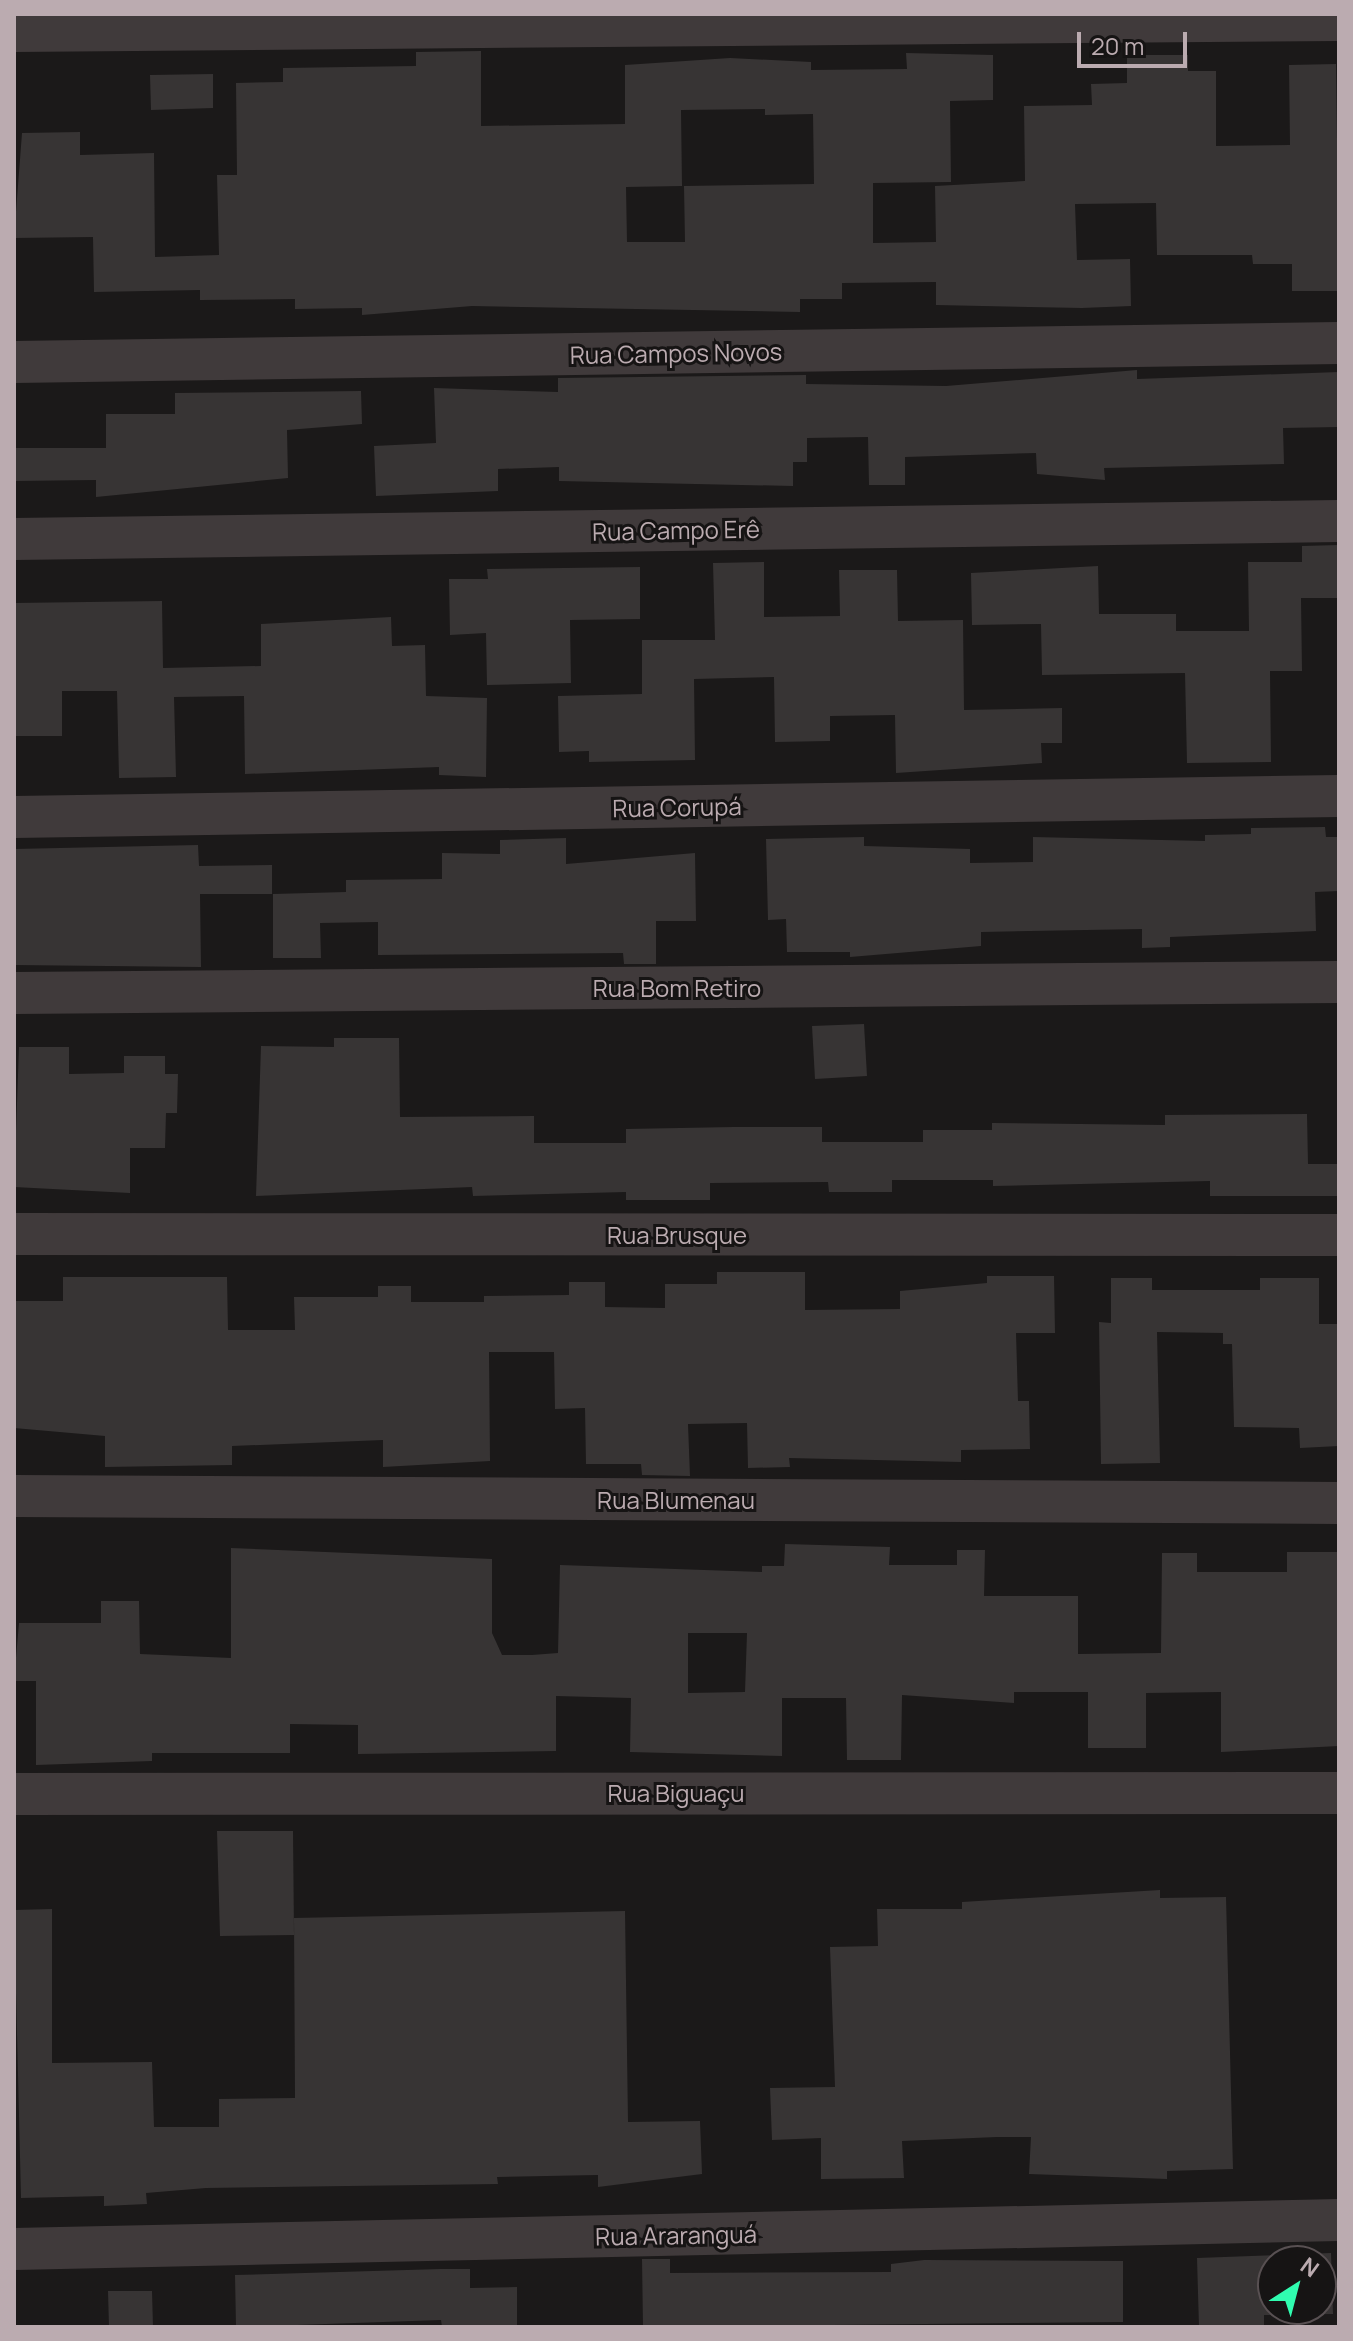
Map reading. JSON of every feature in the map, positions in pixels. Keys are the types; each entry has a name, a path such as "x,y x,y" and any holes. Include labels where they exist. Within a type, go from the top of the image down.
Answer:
{"street":[{"path":"14,31 1339,20"},
{"name":"Rua Campos Novos","path":"14,362 1339,343"},
{"name":"Rua Campo Erê","path":"14,539 1339,521"},
{"name":"Rua Corupá","path":"14,817 1339,796"},
{"name":"Rua Bom Retiro","path":"14,993 1339,982"},
{"name":"Rua Brusque","path":"14,1234 1339,1235"},
{"name":"Rua Blumenau","path":"14,1496 1339,1503"},
{"name":"Rua Biguaçu","path":"14,1794 1339,1793"},
{"name":"Rua Araranguá","path":"14,2249 1339,2220"}],"building":[{"path":"481,51 481,126 625,124 625,65 730,58 811,62 811,70 907,69 906,53 993,55 993,100 950,101 951,182 873,183 873,243 936,242 935,186 1025,181 1024,106 1092,105 1091,84 1127,83 1127,55 1188,55 1188,71 1216,71 1216,146 1290,145 1289,65 1336,64 1339,291 1292,291 1292,264 1253,264 1252,255 1157,255 1156,203 1075,204 1077,260 1130,259 1131,306 1082,308 936,305 936,282 842,283 842,299 800,299 800,312 472,306 362,315 362,308 295,309 295,299 200,300 200,290 94,292 93,237 14,238 22,133 80,132 80,155 154,153 155,257 219,255 217,175 237,175 236,83 283,82 283,68 416,66 416,52","holes":["765,109 765,115 813,114 814,184 684,186 685,242 627,242 626,187 682,186 681,110"]},
{"path":"213,74 213,108 151,110 150,75"},
{"path":"1137,370 1137,379 1339,372 1339,427 1283,428 1284,464 1104,468 1105,480 1037,474 1036,453 905,457 905,485 869,485 868,437 807,438 807,462 793,462 793,486 559,481 559,467 498,469 498,491 376,496 374,446 436,443 434,388 558,392 558,378 806,375 806,384 946,386"},
{"path":"361,391 362,424 287,430 288,478 96,497 96,480 14,481 14,448 106,448 106,414 175,414 175,393"},
{"path":"1339,545 1339,598 1301,598 1302,671 1270,671 1271,762 1187,763 1185,673 1042,675 1041,624 972,625 971,573 1098,566 1099,614 1176,614 1176,631 1249,631 1248,562 1302,562 1302,546"},
{"path":"764,562 764,617 840,616 839,570 897,570 898,621 963,620 964,710 1062,708 1062,743 1041,743 1042,763 896,773 895,715 830,716 830,741 775,742 774,677 694,679 695,760 589,762 589,751 559,752 558,696 642,694 642,640 715,640 713,563"},
{"path":"640,567 640,619 570,620 571,683 487,685 486,633 450,635 449,579 488,579 487,569"},
{"path":"162,601 163,668 261,666 261,624 391,617 392,646 425,645 426,696 487,698 486,777 439,775 439,767 245,774 244,696 174,697 176,777 119,778 117,691 62,691 62,736 14,736 14,603"},
{"path":"1325,827 1326,837 1339,837 1339,891 1315,892 1316,931 1170,937 1170,947 1142,948 1142,929 981,932 981,946 850,957 850,952 787,952 786,919 768,920 766,839 864,837 864,846 970,849 970,863 1033,862 1033,837 1205,841 1205,835 1251,834 1251,828"},
{"path":"566,838 566,864 695,853 696,921 656,921 656,964 624,964 623,953 378,955 378,922 320,923 321,958 273,958 273,894 346,892 346,880 442,879 442,853 500,854 500,840"},
{"path":"198,845 199,866 272,865 272,894 200,894 201,967 14,965 14,849"},
{"path":"864,1024 867,1076 815,1079 812,1026"},
{"path":"334,1038 399,1038 400,1117 534,1116 534,1143 626,1143 626,1129 734,1127 822,1127 822,1142 923,1142 923,1130 992,1130 992,1123 1165,1125 1165,1115 1307,1114 1308,1164 1339,1164 1339,1196 1210,1196 1210,1181 993,1186 993,1180 892,1180 892,1192 829,1192 828,1182 710,1183 710,1200 626,1200 626,1192 473,1196 472,1187 256,1196 261,1046 334,1047"},
{"path":"19,1047 69,1047 69,1074 124,1073 124,1056 165,1056 165,1074 178,1074 177,1113 166,1113 165,1148 130,1148 130,1193 14,1187"},
{"path":"717,1272 805,1272 805,1310 900,1309 900,1291 987,1283 987,1276 1054,1276 1055,1333 1016,1333 1018,1401 1029,1401 1030,1449 961,1450 961,1462 789,1458 790,1467 748,1468 747,1423 688,1424 690,1476 642,1475 641,1464 586,1464 585,1408 555,1409 554,1352 489,1352 490,1461 383,1467 383,1440 232,1446 232,1465 105,1467 105,1436 14,1428 14,1301 63,1301 63,1277 227,1277 228,1330 295,1330 294,1297 378,1297 378,1286 411,1286 411,1302 484,1302 484,1296 569,1295 569,1282 605,1282 605,1307 665,1308 665,1284 717,1284"},
{"path":"1111,1278 1152,1278 1152,1290 1260,1290 1260,1278 1319,1278 1319,1324 1339,1324 1339,1446 1300,1448 1299,1428 1234,1427 1232,1344 1223,1344 1223,1333 1157,1332 1160,1463 1101,1464 1099,1322 1111,1323"},
{"path":"785,1544 890,1547 889,1565 957,1565 957,1550 985,1550 984,1596 1078,1596 1078,1654 1161,1653 1162,1553 1197,1553 1197,1572 1287,1572 1287,1552 1339,1552 1339,1746 1221,1752 1221,1692 1146,1693 1146,1748 1088,1748 1088,1692 1014,1692 1014,1703 902,1695 901,1760 847,1760 846,1698 782,1698 782,1756 630,1752 631,1698 556,1696 556,1751 358,1754 358,1725 290,1724 290,1753 152,1753 152,1761 36,1765 36,1681 14,1681 19,1623 101,1623 101,1601 139,1601 140,1654 231,1658 231,1548 492,1559 492,1633 502,1655 558,1653 560,1565 762,1572 762,1566 784,1566","holes":["688,1633 747,1633 745,1692 688,1693"]},
{"path":"217,1831 293,1831 294,1935 220,1936"},
{"path":"1160,1890 1160,1898 1226,1897 1233,2169 1167,2171 1167,2179 1029,2174 1031,2137 997,2137 902,2141 904,2178 821,2179 821,2138 772,2140 770,2088 835,2087 830,1947 878,1946 877,1909 962,1909 962,1902"},
{"path":"52,1909 52,2063 152,2062 154,2127 219,2127 219,2099 295,2098 294,1918 625,1911 628,2122 700,2121 702,2174 598,2187 598,2175 497,2177 498,2184 206,2188 146,2193 147,2204 104,2206 104,2196 21,2198 14,1910"},
{"path":"1257,2256 1257,2325 1264,2327 1199,2327 1197,2258"},
{"path":"642,2259 670,2259 670,2273 891,2272 891,2264 924,2260 1123,2261 1123,2322 643,2327"},
{"path":"470,2269 470,2288 517,2287 517,2327 442,2327 441,2320 236,2327 235,2275"},
{"path":"108,2291 152,2291 153,2327 109,2327"}]}
